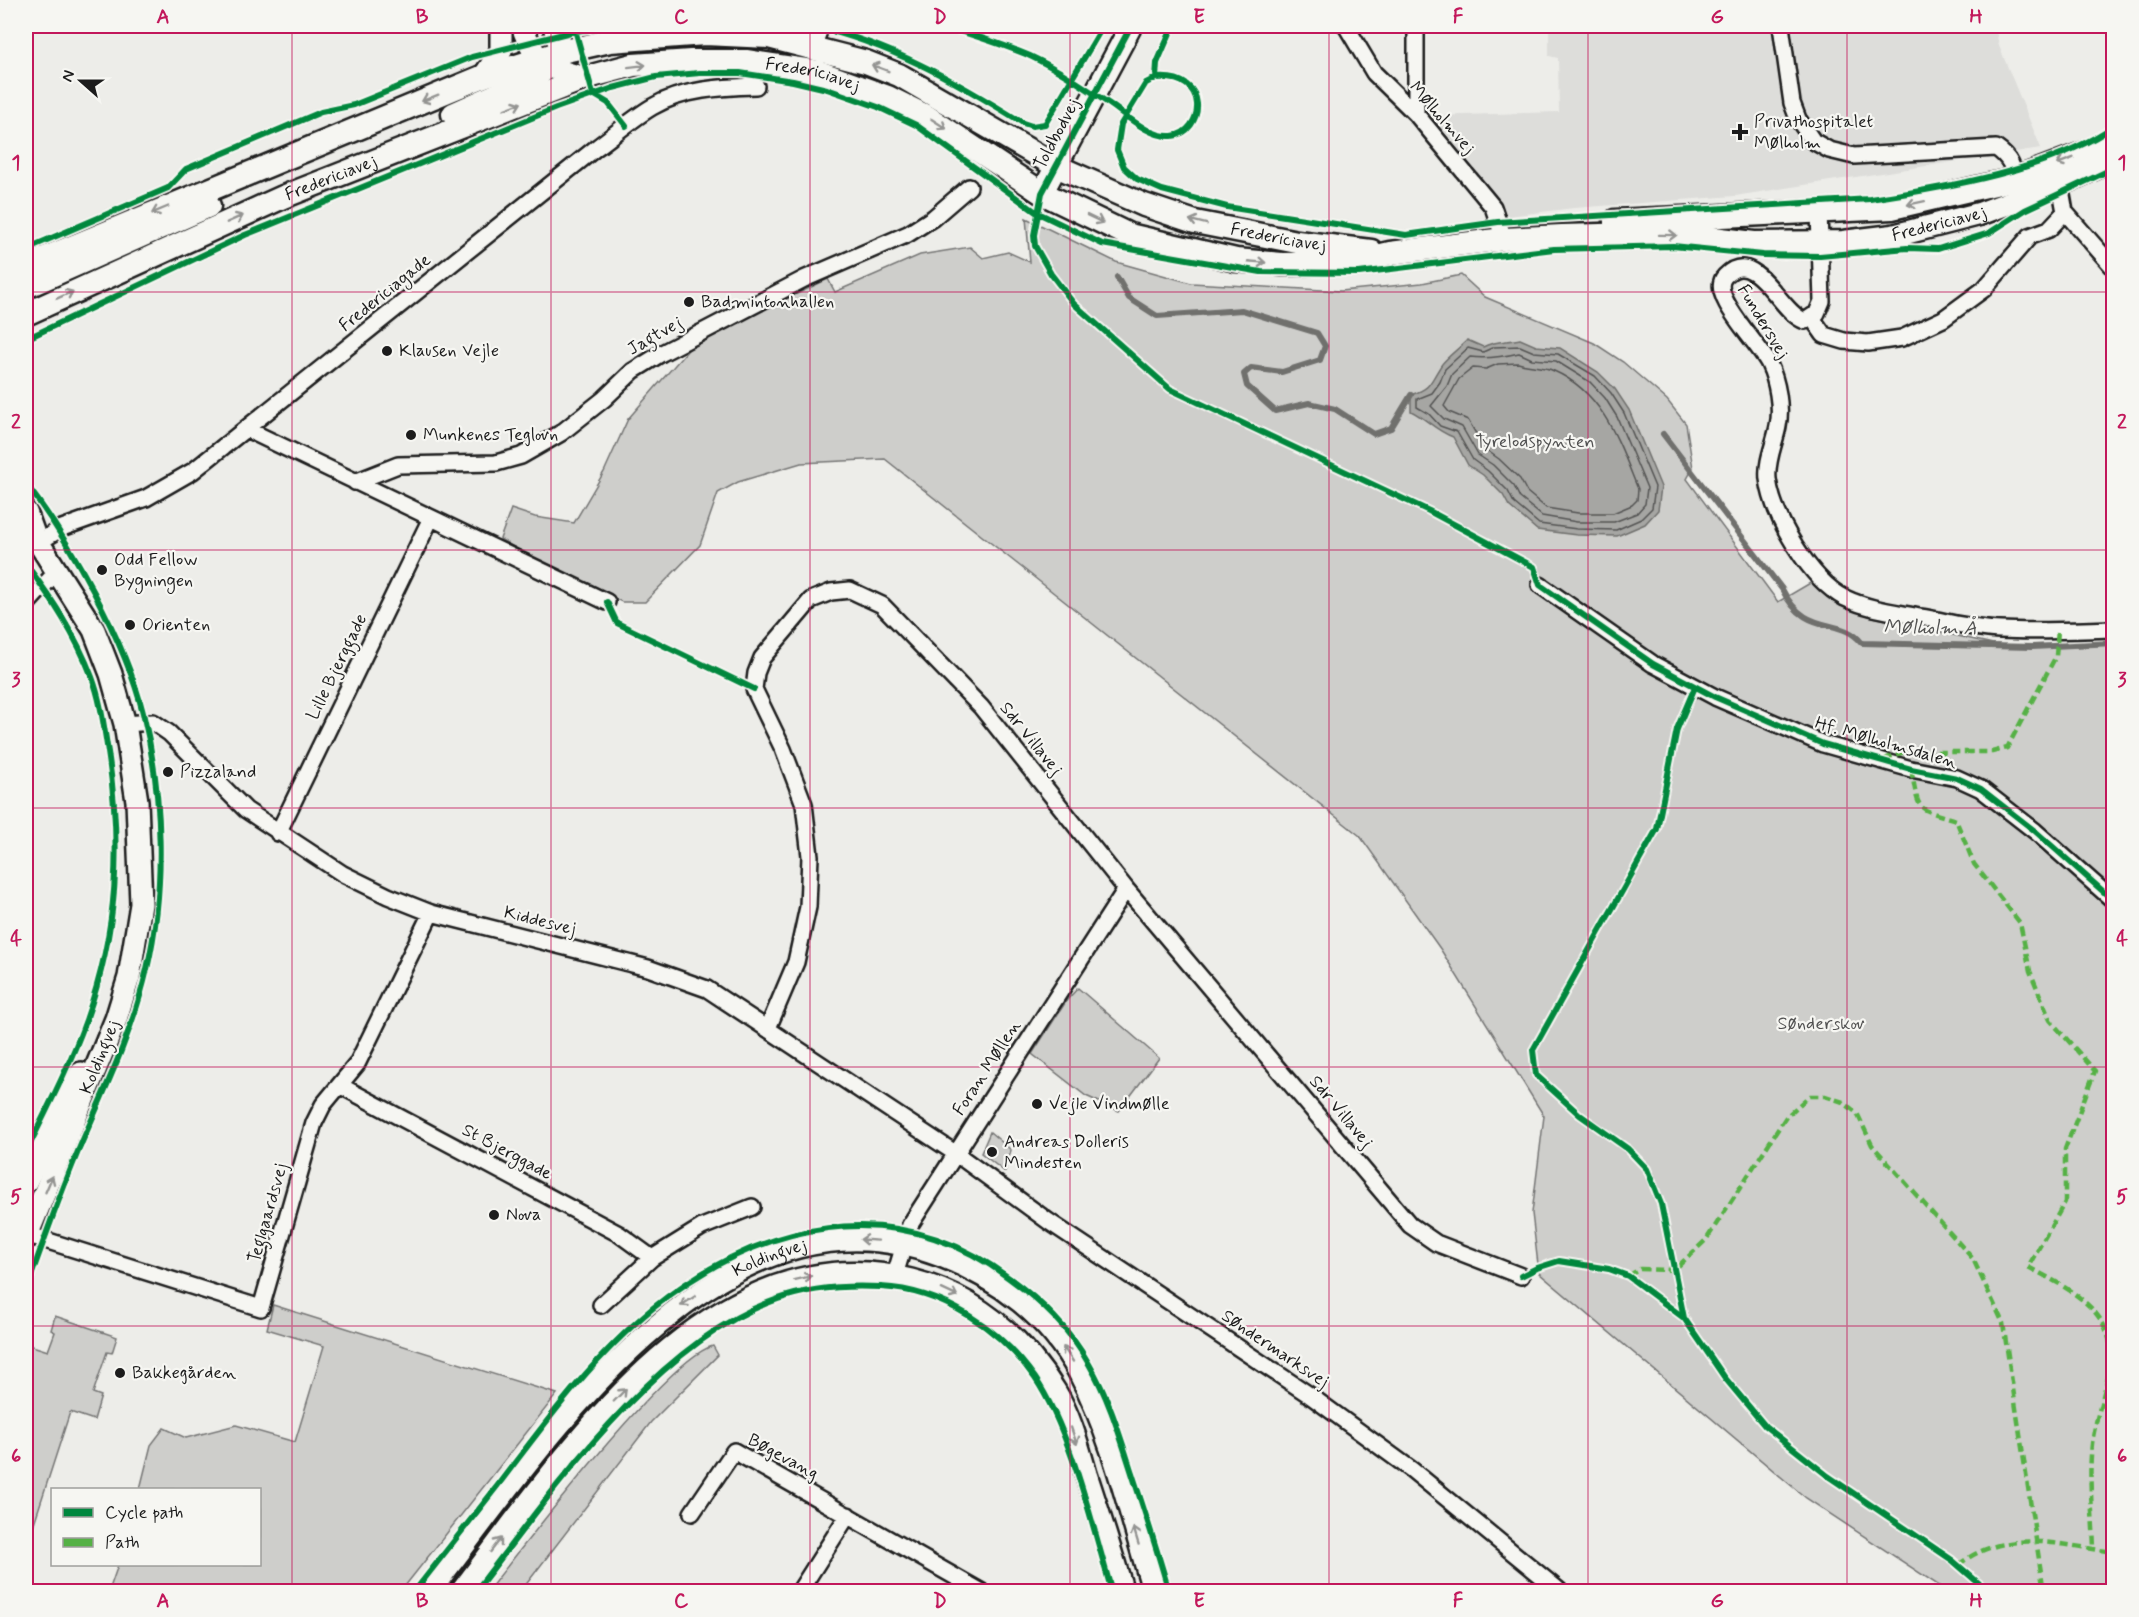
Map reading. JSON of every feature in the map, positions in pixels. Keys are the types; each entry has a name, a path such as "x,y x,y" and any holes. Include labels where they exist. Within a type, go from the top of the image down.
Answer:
{"main road":[{"path":"484,76 501,51 501,26"},
{"path":"522,26 528,44 550,60 584,78"},
{"path":"283,197 317,172 519,86 550,60 554,26"},
{"name":"Toldbodvej","path":"1042,193 1131,26"},
{"name":"Fredericiavej","path":"26,266 484,76 621,40 705,34 769,37 813,47 899,75 1056,166 1144,205 1195,222 1297,242 1390,253"},
{"name":"Fredericiavej","path":"26,314 283,197 584,78 633,65 691,61 746,61 819,72 888,97 927,116 1042,193 1129,235 1236,260 1282,264 1348,263 1390,253 1504,239 1639,234 1819,244 1893,236 1978,214 2018,189 2114,142"},
{"path":"26,287 235,195 291,155"},
{"name":"Fredericiavej","path":"1504,239 1563,224 1689,215 1892,208 2060,184 2114,159"},
{"name":"Koldingvej","path":"26,512 33,537 58,570 94,630 111,674 125,724 137,801 141,904 136,940 116,1019 26,1235"},
{"name":"Koldingvej","path":"26,1177 87,1061 101,1023 115,978 138,868"},
{"name":"Koldingvej","path":"429,1592 562,1422 607,1370 686,1300 730,1275 784,1252 839,1239 870,1239 903,1244 969,1266 1020,1300 1066,1350 1079,1371 1101,1419 1154,1592"},
{"name":"Koldingvej","path":"461,1592 606,1409 653,1361 698,1326 748,1297 790,1281 838,1272 868,1271 895,1275 933,1286 970,1302 1002,1325 1029,1352 1057,1393 1073,1432 1123,1592"}],"street":[{"path":"813,47 821,26"},
{"name":"Mølholmvej","path":"1346,26 1374,73 1416,114 1492,207 1504,239"},
{"path":"1416,26 1416,114"},
{"path":"1781,26 1792,104 1798,119 1813,141 1829,150 1854,156 1996,148 2007,156 2013,165 2018,189"},
{"name":"Fredericiagade","path":"33,537 146,498 193,471 586,156 654,106 693,92 756,86"},
{"path":"2060,184 2065,212 2114,268"},
{"name":"Jagtvej","path":"355,482 374,472 398,465 496,462 521,456 561,433 604,399 633,371 662,353 804,279 908,234 952,203 969,187"},
{"path":"1819,212 1822,301 1812,318 1824,335 1844,341 1868,343 1902,338 1943,320 1984,289 2030,236 2049,229 2065,212"},
{"name":"Fundersvej","path":"1812,318 1805,321 1790,313 1761,274 1739,268 1722,280 1720,293 1753,338 1769,365 1778,395 1779,424 1768,478 1774,503 1786,532 1827,584 1843,597 1873,608 1998,630 2114,629"},
{"path":"246,429 607,602"},
{"name":"Lille Bjerggade","path":"278,834 431,518"},
{"path":"26,605 58,570"},
{"name":"Hf. Mølholmsdalen","path":"1540,585 1653,664 1715,697 1823,744 1911,769 1957,778 1981,789 2035,831 2114,901"},
{"name":"Sdr Villavej","path":"768,1028 796,962 808,907 810,856 804,804 783,749 754,689 762,658 811,600 831,592 850,590 882,605 981,707 1126,889 1410,1225 1436,1243 1521,1276"},
{"name":"Kiddesvej","path":"125,724 153,722 169,733 246,810 278,834 343,874 431,913 685,979 707,989 955,1153"},
{"name":"Foran Møllen","path":"895,1275 910,1226 1126,889"},
{"name":"Teglgaardsvej","path":"26,1235 261,1308 314,1123 323,1105 357,1064 431,913"},
{"name":"St Bjerggade","path":"341,1086 619,1234 652,1258"},
{"name":"Søndermarksvej","path":"955,1153 1048,1221 1308,1394 1412,1470 1561,1592"},
{"path":"601,1305 652,1258 702,1227 752,1207"},
{"name":"Bøgevang","path":"692,1514 734,1451 982,1592"},
{"path":"799,1592 848,1515"}],"shaded area":[{"name":"Privathospitalet Mølholm","path":"1549,26 1995,26 1999,46 2041,148 1735,196 1574,208 1508,216 1478,173 1432,116 1559,112 1558,58 1549,56"}],"green space":[{"name":"Sønderskov","path":"1026,218 1116,262 1191,283 1341,291 1422,283 1461,275 1485,297 1594,343 1623,362 1667,400 1686,424 1693,468 1687,479 1778,602 1812,582 1840,605 1869,616 1993,644 2032,647 2113,643 2113,1591 1947,1591 1806,1498 1539,1273 1532,1213 1544,1116 1441,950 1360,836 885,459 801,463 738,482 718,493 700,545 645,602 622,602 541,563 500,539 511,509 535,517 574,523 604,472 628,419 694,343 828,279 835,292 920,255 970,247 983,258 1008,252 1030,262"},
{"path":"1078,988 1159,1058 1119,1111 1086,1096 1032,1054 1067,1000"},
{"path":"990,1132 1011,1150 1005,1172 981,1153"},
{"path":"273,1305 557,1394 401,1591 109,1591 118,1566 261,1566 261,1488 140,1488 151,1445 164,1428 186,1438 236,1425 295,1442 324,1346 267,1329"},
{"path":"55,1316 117,1337 112,1353 107,1352 93,1393 101,1396 94,1420 70,1412 26,1548 26,1344 48,1351 55,1332 51,1330"},
{"path":"713,1346 718,1355 651,1422 521,1591 488,1591 631,1416 692,1358"}],"water":[{"path":"1520,339 1536,346 1560,348 1598,372 1615,389 1629,410 1661,487 1658,510 1645,524 1617,536 1577,535 1537,530 1509,506 1503,495 1483,475 1468,465 1453,437 1411,411 1411,395 1427,387 1442,364 1467,340 1483,347 1497,342"}],"waterway":[{"name":"Mølholm Å","path":"1117,277 1129,298 1157,316 1242,310 1317,333 1325,346 1320,360 1282,372 1251,368 1244,374 1247,386 1275,411 1309,403 1335,409 1374,434 1391,428 1411,395"},
{"name":"Mølholm Å","path":"1663,434 1782,589 1791,604 1812,620 1844,630 1862,643 2032,647 2114,643"}],"marked path":[{"path":"1884,759 1904,752 1992,752 2007,748 2056,656 2058,630"},
{"path":"1911,769 1921,806 1932,813 1956,820 1974,864 2020,923 2030,971 2050,1020 2095,1071 2065,1149 2065,1202 2028,1267 2061,1285 2090,1306 2108,1335 2111,1352 2109,1372 2095,1426 2091,1457 2094,1549"},
{"path":"1628,1276 1640,1269 1674,1270 1706,1240 1786,1117 1809,1096 1825,1096 1843,1102 1857,1113 1872,1145 1973,1259 2003,1323 2044,1592"},
{"path":"1958,1565 1977,1553 2015,1542 2053,1543 2114,1552"}],"cycle path":[{"path":"574,26 593,94 608,103 626,126"},
{"path":"26,249 168,188 186,169 321,112 354,105 472,57 575,31 612,26"},
{"path":"812,26 868,42 895,53 947,78 1023,123 1032,126 1045,124 1103,26"},
{"path":"944,26 1030,56 1070,78 1138,125 1164,136 1183,132 1191,125 1196,115 1197,104 1194,93 1187,85 1174,79 1156,78 1157,63 1173,26"},
{"path":"1131,26 1042,193 1034,235 1035,246 1051,274 1074,304 1170,389 1429,511 1534,567 1540,585 1653,664 1715,697 1823,744 1911,769 1957,778 1981,789 2035,831 2114,901"},
{"path":"26,339 245,235 556,108 613,88 656,77 700,73 740,73 793,81 827,89 878,107 916,125 1036,212 1102,244 1261,272 1359,273 1554,249 1673,246 1763,255 1820,256 1907,248 1938,249 1989,233 2025,210 2114,168"},
{"path":"1156,78 1146,83 1121,124 1117,150 1124,167 1137,179 1162,190 1227,207 1406,235 1498,222 1870,199 1899,195 1964,183 2029,166 2089,141 2114,126"},
{"path":"26,484 60,534 95,594 135,685 150,744 155,775 160,841 153,938 141,992 119,1057 67,1178 26,1290"},
{"path":"26,564 71,632 95,686 108,752 116,854 111,920 97,986 73,1054 26,1152"},
{"path":"607,602 617,623 754,689"},
{"path":"1684,1318 1661,1204 1647,1169 1628,1149 1580,1115 1536,1075 1533,1050 1657,829 1677,729 1695,687"},
{"path":"414,1592 570,1392 610,1348 653,1308 694,1278 737,1255 782,1238 828,1228 874,1227 919,1234 965,1251 1021,1287 1064,1327 1089,1364 1108,1404 1147,1518 1169,1592"},
{"path":"1521,1276 1559,1261 1609,1269 1628,1276 1684,1318 1725,1378 1765,1426 1828,1476 1952,1560 1989,1592"},
{"path":"475,1592 573,1466 610,1424 649,1384 690,1348 733,1320 778,1299 816,1289 855,1286 904,1290 926,1295 947,1304 987,1328 1021,1360 1035,1378 1060,1425 1080,1481 1112,1592"}],"place":[{"name":"Privathospitalet Mølholm","path":"1740,132"},
{"name":"Badmintonhallen","path":"689,302"},
{"name":"Klausen Vejle","path":"387,351"},
{"name":"Munkenes Teglovn","path":"411,435"},
{"name":"Odd Fellow Bygningen","path":"102,570"},
{"name":"Orienten","path":"130,625"},
{"name":"Pizzaland","path":"168,772"},
{"name":"Vejle Vindmølle","path":"1037,1104"},
{"name":"Andreas Dolleris Mindesten","path":"992,1152"},
{"name":"Nova","path":"494,1215"},
{"name":"Bakkegården","path":"120,1373"}],"park label":[{"name":"Tyrelodspynten","path":"1535,442"}]}
